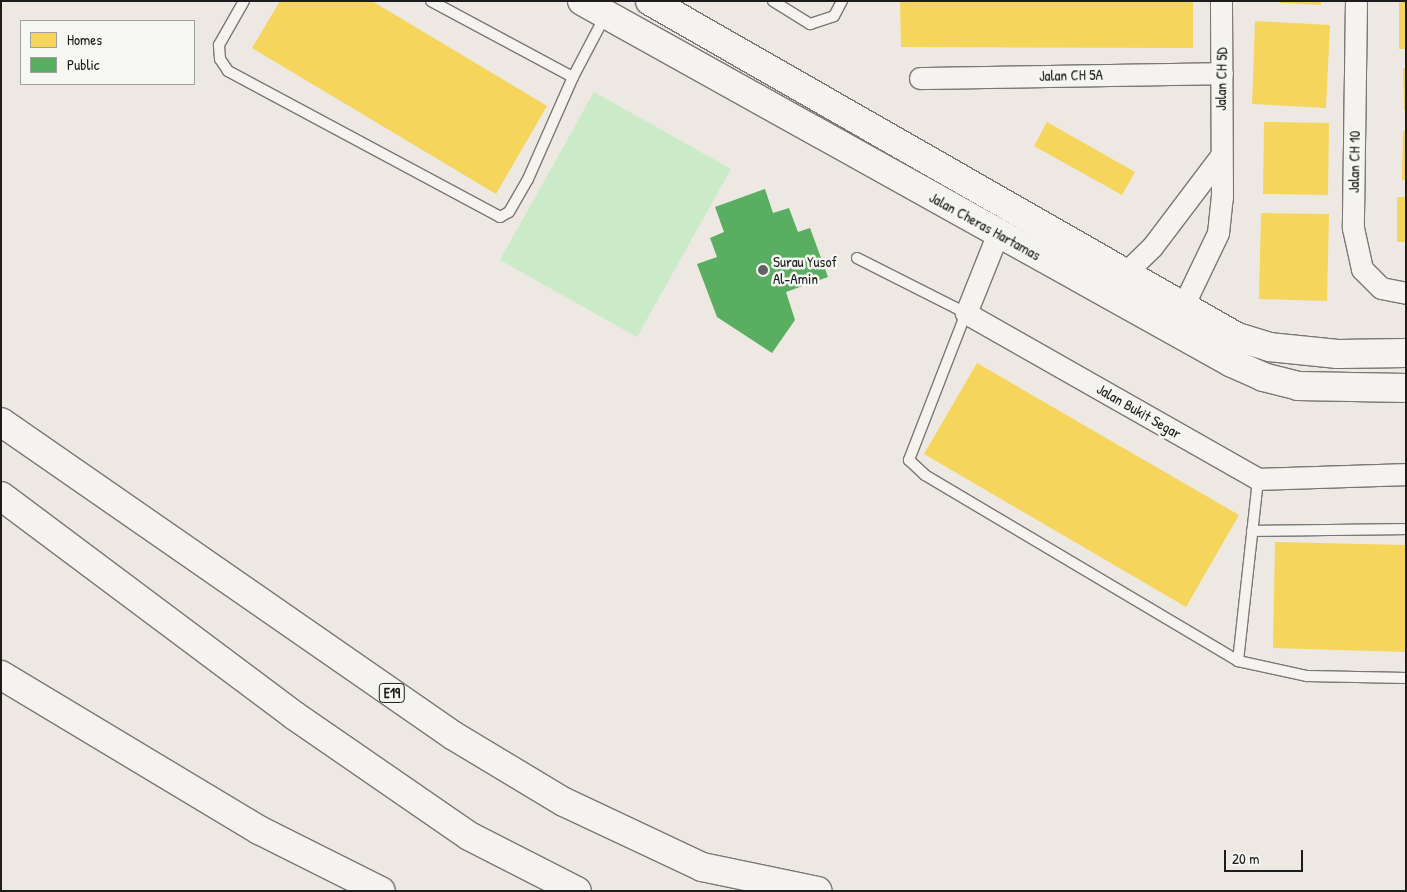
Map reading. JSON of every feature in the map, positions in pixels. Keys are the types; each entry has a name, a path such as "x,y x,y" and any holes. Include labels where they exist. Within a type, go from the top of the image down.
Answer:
{"main road":[{"name":"Jalan Cheras Hartamas","path":"582,1 608,8 998,233 1263,377 1298,386 1406,388"},
{"name":"Jalan Cheras Hartamas","path":"650,1 1237,337 1269,347 1338,354 1406,353"},
{"name":"E19","path":"1,422 454,736 564,802 702,867 818,891"},
{"path":"1,496 295,716 445,820 469,836 577,891"},
{"path":"1,675 259,830 380,891"}],"street":[{"name":"Jalan CH 5D","path":"1183,306 1218,234 1222,197 1220,157 1221,1"},
{"name":"Jalan CH 10","path":"1356,1 1353,228 1362,269 1381,288 1406,293"},
{"name":"Jalan CH 5A","path":"920,78 1222,73"},
{"path":"1124,274 1152,247 1220,157"},
{"path":"966,313 998,233"},
{"name":"Jalan Bukit Segar","path":"966,313 1258,479"},
{"path":"1258,479 1406,474"}],"lane":[{"path":"244,1 219,45 220,59 228,71 500,216 509,212 528,179 573,77 608,8"},
{"path":"431,1 573,77"},
{"path":"773,1 810,24 834,16 842,1"},
{"path":"857,258 966,313 909,460 925,475 1238,661 1307,676 1406,678"},
{"path":"1238,661 1258,479"},
{"path":"1252,532 1406,529"}],"green space":[{"path":"594,92 731,169 637,337 500,260"}],"building: Homes":[{"path":"280,1 372,1 547,106 496,194 252,48"},
{"path":"900,1 1193,1 1193,48 901,47"},
{"path":"1280,1 1321,1 1321,5 1280,3"},
{"path":"1399,1 1406,1 1406,49 1399,49"},
{"path":"1255,21 1330,25 1326,108 1252,104"},
{"path":"1403,68 1406,68 1406,110 1404,110"},
{"path":"1047,122 1135,172 1122,195 1034,146"},
{"path":"1264,122 1329,123 1328,195 1263,194"},
{"path":"1403,131 1406,131 1406,180 1402,180"},
{"path":"1397,197 1406,197 1406,242 1397,242"},
{"path":"1261,213 1329,214 1327,301 1259,299"},
{"path":"977,363 1239,515 1186,607 924,454"},
{"path":"1275,542 1406,545 1406,652 1273,648"}],"building: Public":[{"name":"Surau Yusof Al-Amin","path":"765,189 773,213 789,208 798,232 810,228 828,277 786,292 795,320 772,353 717,317 697,264 717,257 710,238 724,232 715,207"}],"place":[{"name":"Surau Yusof Al-Amin","path":"763,270"}]}
